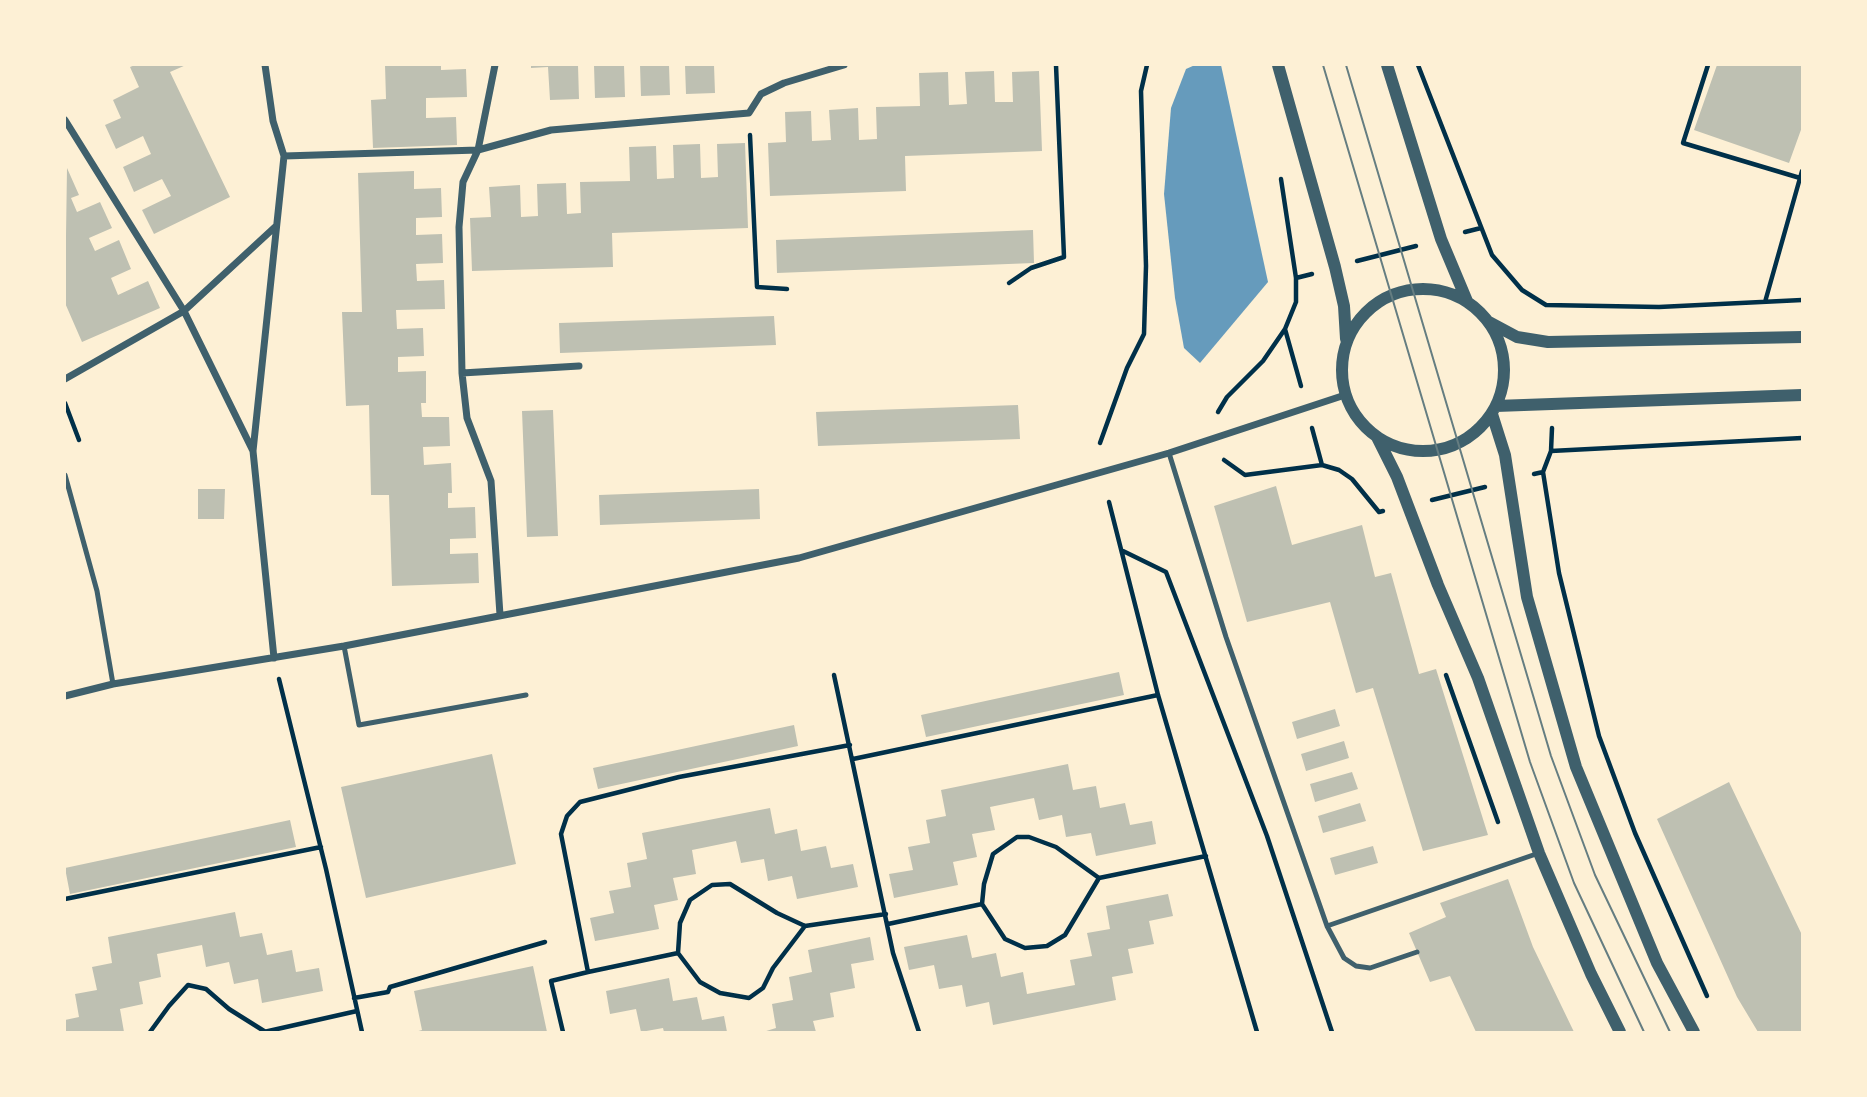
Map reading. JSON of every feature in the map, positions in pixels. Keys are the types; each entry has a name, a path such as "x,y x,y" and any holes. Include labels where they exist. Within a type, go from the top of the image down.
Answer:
{"street":[{"path":"265,65 273,121 284,156 253,451 274,658"},
{"path":"495,65 478,150 463,182 459,227 462,373 467,418 491,481 500,615"},
{"path":"284,156 478,150 551,130 749,113 761,94 784,83 844,65"},
{"path":"1278,65 1335,267 1343,306 1346,342"},
{"path":"1387,65 1441,239 1467,301"},
{"path":"65,120 184,311 253,451"},
{"path":"65,379 184,311 276,226"},
{"path":"1488,321 1504,359 1502,387 1494,410 1467,438 1436,450 1401,448 1377,437 1363,425 1345,395 1341,365 1346,342 1358,320 1390,294 1412,289 1435,289 1467,301 1488,321 1517,337 1541,342 1802,337"},
{"path":"462,373 579,366"},
{"path":"65,696 113,684 344,646 799,558 1169,453 1345,395"},
{"path":"1494,410 1802,395"},
{"path":"1494,410 1506,455 1527,597 1576,767 1657,963 1694,1032"},
{"path":"1377,437 1397,477 1478,678 1539,853 1591,974 1620,1032"}],"lane":[{"path":"1169,453 1227,636 1327,926 1344,958 1356,966 1370,968 1416,952"},
{"path":"65,475 97,591 113,684"},
{"path":"344,646 359,725 526,695"},
{"path":"1327,926 1539,853"}],"path":[{"path":"1009,283 1031,268 1064,257 1056,65"},
{"path":"1100,443 1127,369 1144,334 1146,266 1141,91 1147,65"},
{"path":"1418,65 1492,255 1522,290 1546,305 1659,307 1802,300"},
{"path":"1708,65 1683,143 1800,178"},
{"path":"749,113 757,287 787,289"},
{"path":"1227,397 1263,361 1285,329 1296,302 1296,278 1278,166"},
{"path":"1765,302 1802,171"},
{"path":"1296,278 1481,228"},
{"path":"65,403 79,440"},
{"path":"1543,472 1559,573 1598,736 1635,833 1712,1007"},
{"path":"1109,502 1158,695 1257,1032"},
{"path":"1123,551 1166,572 1267,836 1332,1032"},
{"path":"274,658 321,847 362,1032"},
{"path":"834,675 893,953 919,1032"},
{"path":"853,759 1158,695"},
{"path":"588,972 561,834 567,816 580,802 678,777 850,745"},
{"path":"1099,878 1065,935 1047,946 1025,948 1005,939 982,904 984,884 993,854 1017,837 1029,837 1056,848 1099,878 1206,856"},
{"path":"65,899 321,847"},
{"path":"805,926 773,968 764,988 748,998 720,993 700,982 678,953 680,923 690,900 712,886 730,884 777,913 805,926 886,914"},
{"path":"888,924 982,904"},
{"path":"354,998 388,992 390,987 545,942"},
{"path":"563,1032 551,981 678,953"},
{"path":"150,1032 188,985 205,989 229,1009 264,1031 357,1011"}],"water":[{"path":"1195,65 1221,65 1268,282 1200,363 1184,348 1175,298 1164,194 1171,108 1186,69"}],"building":[{"path":"186,65 170,72 230,197 154,234 142,210 171,196 162,179 134,192 123,167 151,154 143,136 116,149 105,125 121,118 113,100 139,87 130,67"},
{"path":"385,65 441,65 441,70 466,69 467,97 426,98 426,118 456,117 457,145 373,148 371,100 386,99"},
{"path":"531,65 578,65 579,99 550,100 548,67 531,68"},
{"path":"594,65 624,65 625,97 595,98"},
{"path":"640,65 669,65 670,95 641,96"},
{"path":"685,65 714,65 715,93 686,94"},
{"path":"1717,65 1802,65 1802,127 1789,163 1694,130"},
{"path":"994,71 995,102 1013,102 1012,72 1039,71 1042,151 905,156 906,191 770,196 768,143 786,142 785,112 811,111 812,141 831,140 829,110 858,108 859,140 877,139 876,107 920,106 919,73 948,72 949,105 967,104 965,72"},
{"path":"745,143 748,228 612,233 613,267 472,271 470,218 491,217 489,187 520,185 521,217 538,216 537,184 566,183 567,214 581,213 580,182 630,181 629,147 656,146 657,179 674,178 673,145 700,144 701,178 718,177 717,144"},
{"path":"67,168 79,195 71,198 77,212 100,202 112,228 89,238 95,251 119,240 131,269 111,278 118,295 148,281 160,308 82,342 65,303"},
{"path":"414,171 414,189 441,188 442,217 416,218 416,235 442,234 443,263 416,264 417,281 444,280 445,309 396,310 397,329 423,328 424,356 398,357 398,372 426,371 426,403 421,403 422,417 449,417 450,446 423,447 424,465 451,463 452,493 448,493 448,508 475,507 476,538 450,539 450,554 478,553 479,583 392,586 389,495 371,495 369,405 346,406 342,312 362,312 358,173"},
{"path":"1033,230 1034,263 777,273 776,240"},
{"path":"774,316 776,345 560,353 559,323"},
{"path":"1018,405 1020,439 818,446 816,412"},
{"path":"553,410 558,536 527,537 522,411"},
{"path":"1276,486 1292,545 1362,525 1375,577 1391,573 1419,674 1436,669 1488,835 1423,851 1373,688 1356,693 1330,602 1247,622 1214,506"},
{"path":"198,489 225,489 224,519 198,519"},
{"path":"759,489 760,519 600,525 599,495"},
{"path":"1119,672 1124,695 926,737 921,715"},
{"path":"1335,709 1340,726 1297,739 1292,722"},
{"path":"794,725 798,746 598,789 593,768"},
{"path":"1344,741 1349,758 1306,771 1301,754"},
{"path":"492,754 516,864 366,898 341,787"},
{"path":"1068,764 1073,790 1096,786 1100,808 1125,803 1130,825 1152,821 1156,844 1096,856 1091,833 1066,837 1062,815 1039,820 1034,798 990,807 995,830 972,834 977,857 953,862 958,885 894,898 889,874 913,870 908,847 930,843 926,820 946,816 941,790"},
{"path":"1352,772 1358,789 1315,802 1310,784"},
{"path":"1729,782 1802,935 1802,1032 1758,1032 1737,997 1657,819"},
{"path":"1360,803 1366,821 1323,833 1318,816"},
{"path":"770,808 775,834 797,829 801,851 826,846 831,868 853,864 858,887 797,899 792,876 768,881 764,859 741,863 736,841 692,850 696,874 673,878 678,900 654,905 659,929 595,941 590,918 614,913 609,891 631,887 627,863 647,859 642,833"},
{"path":"290,820 296,847 70,894 65,868"},
{"path":"1373,846 1378,863 1335,875 1330,858"},
{"path":"1508,879 1533,947 1574,1032 1476,1032 1450,976 1430,982 1409,933 1446,917 1440,903"},
{"path":"1168,894 1173,916 1149,921 1154,944 1128,949 1133,973 1112,977 1116,1000 993,1025 989,1002 966,1007 962,985 939,989 934,965 909,970 904,947 967,935 972,958 996,953 1001,977 1023,972 1027,994 1075,985 1070,960 1092,956 1087,933 1110,929 1106,906"},
{"path":"235,912 240,937 262,933 267,955 292,950 296,972 319,968 323,991 262,1003 258,979 234,984 229,962 206,967 202,945 157,954 161,977 139,982 143,1004 120,1009 124,1032 65,1032 65,1020 79,1017 75,994 97,990 92,967 112,963 108,937"},
{"path":"870,937 874,960 851,964 855,988 830,993 834,1017 813,1021 816,1032 763,1032 776,1028 772,1004 793,1000 789,977 812,972 808,950"},
{"path":"533,966 547,1032 415,1032 422,1030 414,991"},
{"path":"669,978 673,1001 697,997 702,1020 724,1016 727,1032 664,1032 663,1028 641,1032 636,1009 610,1014 606,991"}],"tram line":[{"path":"1323,65 1530,762 1574,883 1644,1032"},
{"path":"1346,65 1551,756 1595,875 1670,1032"}]}
